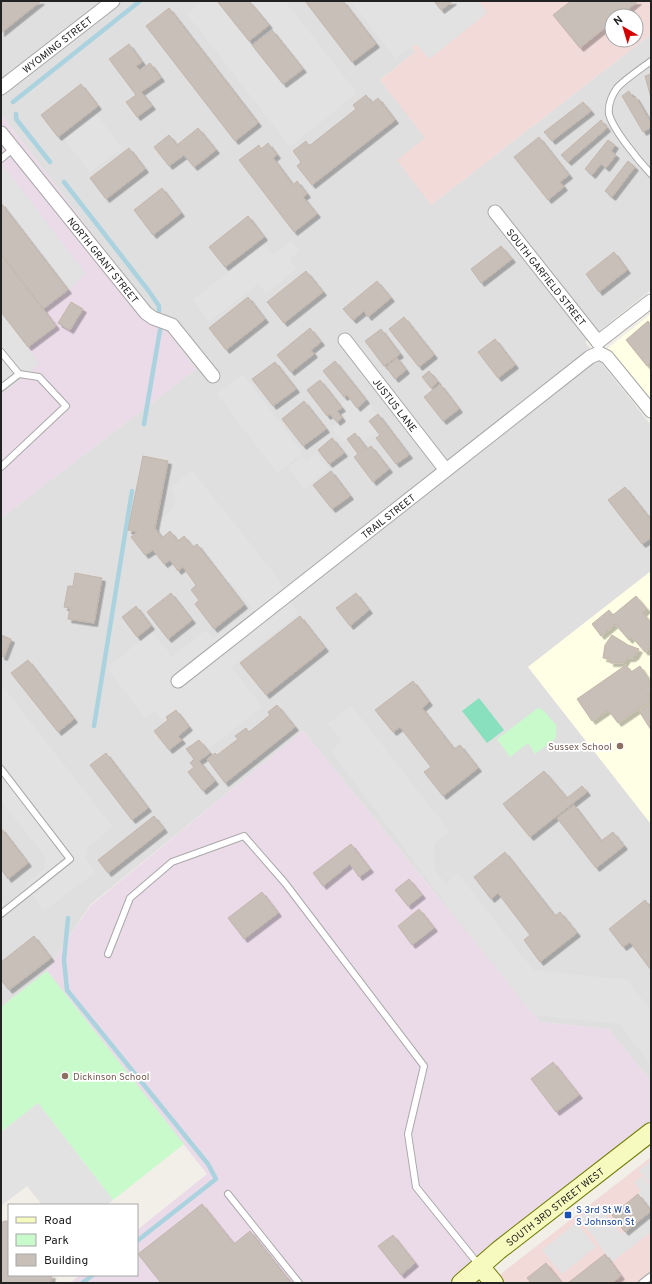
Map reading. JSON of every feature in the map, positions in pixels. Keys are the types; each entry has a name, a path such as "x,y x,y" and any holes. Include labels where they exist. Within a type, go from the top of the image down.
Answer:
{"main road":[{"name":"SOUTH 3RD STREET WEST","path":"461,1283 480,1266 651,1132"},
{"path":"480,1266 494,1283"}],"street":[{"name":"WYOMING STREET","path":"1,88 113,1"},
{"name":"NORTH GRANT STREET","path":"1,133 146,313 153,318 169,323 174,327 213,376"},
{"name":"SOUTH GARFIELD STREET","path":"495,212 599,347 651,411"},
{"name":"TRAIL STREET","path":"178,681 590,357 651,300"},
{"name":"JUSTUS LANE","path":"344,340 446,469"}],"lane":[{"path":"651,61 618,88 609,104 609,114 617,130 629,148 651,174"},
{"path":"1,159 14,148"},
{"path":"1,352 19,374 39,377 66,406 1,467"},
{"path":"1,388 19,374"},
{"path":"1,769 70,859 1,914"},
{"path":"108,954 130,898 172,862 244,836 285,883 424,1066 408,1134 416,1187 480,1266"},
{"path":"228,1194 299,1283"},
{"path":"642,1283 651,1276"}],"shaded area":[{"path":"1,1 376,1 415,52 380,80 426,138 431,205 633,48 644,48 644,39 651,34 651,290 585,342 651,425 651,571 528,667 651,824 651,1081 608,1029 540,1022 303,731 90,905 47,971 1,1007 1,518 196,369 1,114"},
{"path":"201,1 217,1 283,84 302,69 249,1 285,1 357,93 290,147 187,14"},
{"path":"351,1 434,1 441,10 453,1 478,1 487,13 429,59 416,44 395,59"},
{"path":"376,1 651,1 651,34 644,39 644,8 604,8 604,48 633,48 431,205 397,160 425,138 380,80 415,52"},
{"path":"1,114 196,369 1,518"},
{"path":"96,114 123,148 90,173 64,139"},
{"path":"1,162 86,274 68,290 1,203"},
{"path":"291,241 300,251 289,259 297,269 266,293 258,284 209,322 193,300 263,244 272,255"},
{"path":"1,312 39,364 1,395"},
{"path":"651,314 651,400 608,348"},
{"path":"243,374 303,453 277,473 217,394"},
{"path":"349,397 357,408 366,400 378,414 369,421 377,431 362,443 355,433 343,443 332,429 342,418 337,411 341,408 339,405"},
{"path":"316,453 329,469 304,489 288,467 303,456 306,461"},
{"path":"192,470 274,573 298,614 232,667 262,707 207,750 199,740 189,747 179,735 189,726 176,710 163,720 155,711 145,719 107,667 152,632 172,656 206,630 213,638 252,609 231,581 227,582 198,544 193,547 184,536 178,541 170,531 162,538 155,528 157,518 163,519 174,506 175,496 171,487"},
{"name":"Sussex School","path":"651,571 651,824 528,667"},
{"path":"1,684 113,827 88,847 86,858 96,872 44,911 24,885 44,869 45,857 1,801"},
{"path":"351,705 450,832 434,844 434,869 445,883 458,873 533,970 628,980 651,1011 651,1065 619,1024 533,1015 443,900 331,751 342,741 328,724"},
{"path":"303,731 540,1022 608,1029 651,1081 651,1125 449,1283 70,1283 79,1276 138,1276 138,1229 207,1174 47,971 90,906"},
{"path":"38,1103 113,1200 108,1204 41,1204 27,1186 1,1206 1,1132"},
{"path":"651,1157 651,1281 648,1283 489,1283"},
{"path":"651,1161 651,1185 639,1170"},
{"path":"642,1176 651,1187 651,1210 638,1194 640,1190 634,1182"},
{"path":"597,1204 621,1234 651,1211 651,1232 612,1262 579,1218"},
{"path":"576,1223 596,1247 562,1274 542,1250"}],"green space":[{"path":"479,698 504,730 487,743 462,711"},
{"path":"538,708 543,710 556,725 556,738 535,754 528,743 510,757 497,739"},
{"name":"Dickinson School","path":"47,971 184,1144 113,1200 38,1103 1,1132 1,1007"}],"building":[{"path":"1,1 41,1 1,33"},
{"path":"217,1 249,1 269,25 249,41"},
{"path":"305,1 343,1 376,44 352,62"},
{"path":"434,1 453,1 441,10"},
{"path":"571,1 638,1 630,8 604,8 604,28 580,48 553,15"},
{"path":"169,8 258,123 235,141 146,26"},
{"path":"272,30 303,69 283,84 252,45"},
{"path":"129,44 142,62 136,66 140,71 150,63 161,78 141,92 152,106 137,117 126,102 136,95 109,59"},
{"path":"651,74 651,98 645,76"},
{"path":"81,84 98,106 58,137 41,115"},
{"path":"629,91 633,98 635,96 651,123 651,127 643,132 622,96"},
{"path":"366,95 372,103 378,98 395,120 312,185 297,166 301,162 293,151 306,141 309,146 356,109 353,105"},
{"path":"583,102 591,111 552,141 544,132"},
{"path":"601,120 607,128 568,162 561,155"},
{"path":"198,128 216,150 194,167 184,155 169,166 154,147 169,135 177,145"},
{"path":"539,137 569,175 560,182 564,187 548,200 514,157"},
{"path":"608,140 615,145 611,151 616,155 606,168 601,164 592,175 585,169"},
{"path":"268,143 277,155 273,158 293,185 297,181 307,194 303,197 317,214 294,232 239,160 259,145 261,149"},
{"path":"129,148 145,169 106,199 90,178"},
{"path":"628,161 635,167 612,197 605,191"},
{"path":"162,188 181,213 153,235 134,210"},
{"path":"1,203 68,290 43,309 1,254"},
{"path":"248,216 264,237 225,267 209,247"},
{"path":"501,246 512,259 481,283 471,269"},
{"path":"614,252 627,270 599,292 586,274"},
{"path":"1,254 56,326 28,347 1,312"},
{"path":"306,271 323,292 284,323 267,302"},
{"path":"377,281 391,298 368,317 364,311 353,320 343,309"},
{"path":"248,297 265,319 226,350 209,328"},
{"path":"71,302 83,309 70,330 58,323"},
{"path":"404,317 434,355 419,367 389,329"},
{"path":"648,321 651,325 651,362 647,366 626,340"},
{"path":"310,328 321,342 311,350 314,354 291,372 277,355"},
{"path":"381,329 400,354 384,366 365,341"},
{"path":"495,339 515,365 498,378 478,352"},
{"path":"397,358 406,370 395,379 386,367"},
{"path":"335,361 366,400 357,408 347,395 344,397 323,371"},
{"path":"275,362 296,389 273,406 252,379"},
{"path":"429,371 438,382 431,388 422,377"},
{"path":"320,380 342,408 337,411 342,418 337,422 330,414 327,416 307,390"},
{"path":"440,384 459,409 443,421 424,397"},
{"path":"304,401 326,429 303,446 282,419"},
{"path":"378,414 409,455 396,464 376,438 380,435 369,421"},
{"path":"355,433 367,449 371,446 389,469 373,482 354,457 358,454 347,439"},
{"path":"332,438 344,453 329,464 318,450"},
{"path":"143,456 168,461 155,528 162,538 170,531 178,541 184,536 193,547 197,544 244,605 214,629 195,604 199,600 191,590 196,585 183,567 178,571 170,560 164,564 153,550 145,555 131,537 137,532 128,530"},
{"path":"331,471 350,496 332,509 313,485"},
{"path":"625,487 651,520 651,538 642,544 608,500"},
{"path":"75,573 102,578 94,623 68,619 70,608 64,607 68,586 73,586"},
{"path":"171,593 192,620 168,639 147,612"},
{"path":"356,593 369,610 350,626 336,608"},
{"path":"636,596 647,609 643,613 651,623 651,647 645,652 632,637 629,640 615,624 601,636 592,624 609,610 613,615"},
{"path":"136,606 151,626 137,637 122,617"},
{"path":"300,616 325,648 266,695 240,663"},
{"path":"1,635 11,639 4,657 1,656"},
{"path":"612,635 628,645 639,649 635,656 632,658 627,658 624,663 610,663 610,659 603,658 605,645"},
{"path":"28,660 74,719 58,732 11,673"},
{"path":"626,665 631,672 640,666 651,683 651,692 647,695 650,701 618,723 608,710 592,721 577,699"},
{"path":"413,681 429,702 422,708 454,749 460,745 478,768 443,796 424,772 431,767 400,727 393,732 375,710"},
{"path":"651,703 651,730 639,711"},
{"path":"277,705 295,727 225,783 207,759 215,753 217,755 238,739 235,736 246,728 249,732 270,715 268,712"},
{"path":"176,710 189,727 178,736 182,740 169,750 154,731 168,720 166,717"},
{"path":"199,740 210,753 199,761 215,781 203,791 188,772 194,767 190,763 194,759 186,749"},
{"path":"106,753 148,808 132,820 90,765"},
{"path":"544,771 567,798 582,786 587,792 530,837 503,804"},
{"path":"574,805 601,841 613,832 624,846 596,868 557,818"},
{"path":"154,816 164,829 108,873 98,860"},
{"path":"1,828 28,863 8,879 1,869"},
{"path":"351,844 370,869 359,877 350,864 323,886 313,873"},
{"path":"505,852 555,916 560,912 577,933 540,962 524,940 530,935 498,893 491,899 474,877"},
{"path":"409,879 422,895 408,906 395,890"},
{"path":"262,892 278,913 244,939 228,918"},
{"path":"645,900 651,908 651,970 630,942 623,947 609,929"},
{"path":"419,909 434,928 412,945 398,926"},
{"path":"34,936 51,958 9,990 1,980 1,962"},
{"path":"553,1062 579,1095 556,1112 531,1079"},
{"path":"638,1194 651,1211 625,1232 612,1215"},
{"path":"202,1204 234,1244 250,1231 291,1283 161,1283 138,1254"},
{"path":"8,1221 8,1276 52,1276 49,1283 1,1283 1,1223"},
{"path":"393,1235 415,1263 401,1275 378,1246"},
{"path":"605,1254 621,1276 612,1283 568,1283"},
{"path":"546,1263 562,1283 531,1283 527,1278"}],"waterway":[{"path":"13,102 140,1"},
{"path":"16,114 16,119 50,162"},
{"path":"64,182 148,290 159,306 159,311"},
{"path":"144,424 160,330"},
{"path":"94,726 132,491"},
{"path":"68,918 64,960 67,990 208,1164 216,1179 138,1240"},
{"path":"82,1283 92,1276"}],"place":[{"name":"Sussex School","path":"620,746"},
{"name":"Dickinson School","path":"65,1076"},
{"name":"S 3rd St W & S Johnson St","path":"568,1215"}]}
